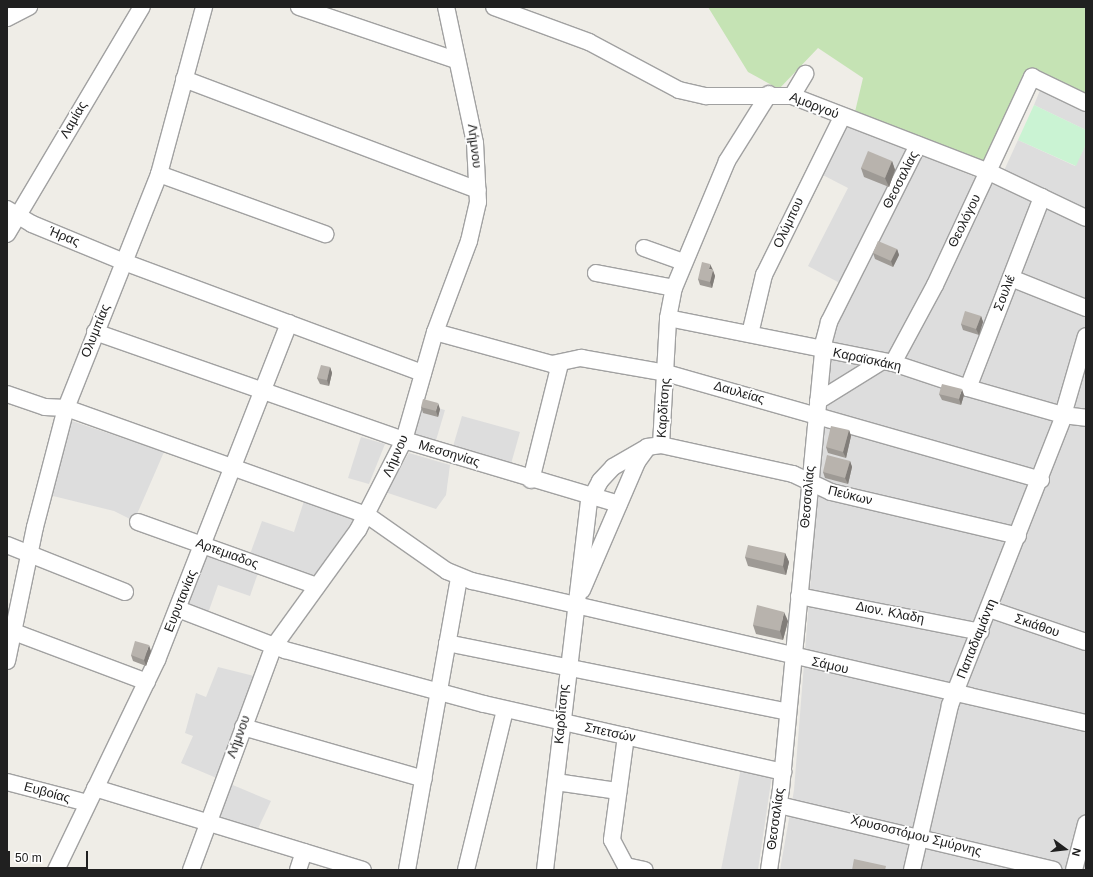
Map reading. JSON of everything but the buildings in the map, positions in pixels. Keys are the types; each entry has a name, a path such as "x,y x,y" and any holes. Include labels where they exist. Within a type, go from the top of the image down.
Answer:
{"street":[{"path":"7,18 29,7"},
{"name":"Λαμίας","path":"7,234 12,212 142,7"},
{"name":"Ολυμπίας","path":"7,661 30,552 66,408 159,174 204,7"},
{"path":"299,7 456,60"},
{"name":"Λήμνου","path":"191,870 274,646 367,515 404,440 435,332 469,241 478,190 475,143 456,60 446,7"},
{"name":"Αμοργού","path":"494,7 524,11 589,42 690,94 769,94 792,96 842,117 989,172 1086,218"},
{"path":"792,96 805,74"},
{"name":"Θεολόγου","path":"887,362 989,172 1032,77 1086,103"},
{"path":"184,79 478,190"},
{"name":"Καρδίτσης","path":"545,870 556,782 560,722 566,668 591,497 613,467 654,446 666,373 668,318 674,288 683,262 727,161 769,94"},
{"name":"Ολύμπου","path":"750,334 764,275 842,117"},
{"name":"Θεσσαλίας","path":"769,870 783,772 792,657 823,351 829,322 918,145"},
{"path":"159,174 325,234"},
{"name":"Σουλιέ","path":"968,388 1042,197"},
{"name":"Ήρας","path":"12,212 124,262 422,373"},
{"path":"644,248 683,262"},
{"path":"596,273 674,288"},
{"path":"1011,278 1086,308"},
{"name":"Καραϊσκάκη","path":"668,318 750,334 823,351 887,362 1063,416 1086,418"},
{"name":"Ευρυτανίας","path":"56,870 147,682 234,469 289,323"},
{"name":"Μεσσηνίας","path":"95,332 262,393 404,440 531,480 619,504"},
{"path":"435,332 560,364 531,480"},
{"name":"Παπαδιαμάντη","path":"912,870 954,694 1040,480 1063,416 1086,336"},
{"name":"Δαυλείας","path":"560,364 581,358 666,373 817,408 1040,480"},
{"path":"817,408 887,362"},
{"path":"7,394 45,407 66,408 234,469 367,515 459,577 407,870"},
{"path":"576,604 619,504 654,446"},
{"name":"Πεύκων","path":"654,446 793,474 831,492 1018,536"},
{"name":"Αρτεμιαδος","path":"138,522 317,586"},
{"path":"7,544 30,552 125,592"},
{"name":"Σάμου","path":"459,577 792,657 1086,723"},
{"name":"Διον. Κλαδη","path":"799,596 980,632"},
{"name":"Σπετσών","path":"178,609 274,646 438,692 505,710 783,772"},
{"name":"Σκιάθου","path":"989,609 1086,642"},
{"path":"14,632 147,682"},
{"path":"447,643 788,712"},
{"path":"466,870 505,710"},
{"path":"243,727 424,779"},
{"path":"626,736 612,832 614,846 626,866 645,870"},
{"name":"Ευβοίας","path":"7,782 88,803"},
{"path":"556,782 618,791"},
{"path":"95,788 363,870"},
{"name":"Χρυσοστόμου Σμύρνης","path":"779,805 921,836 1053,870"},
{"path":"1074,870 1086,824"},
{"path":"298,870 304,852"}],"shaded area":[{"path":"1043,83 1086,103 1086,130 1034,105"},
{"path":"843,123 997,186 1018,140 1075,166 1086,144 1086,870 780,870 794,790 825,399 836,321 849,288 808,266 848,188 817,172"},
{"path":"420,403 445,410 434,447 409,440"},
{"path":"462,416 520,432 509,471 451,453"},
{"path":"69,420 164,452 134,521 114,511 49,495"},
{"path":"361,437 385,444 369,484 348,478"},
{"path":"409,453 450,465 446,495 436,509 385,492"},
{"path":"304,501 355,518 312,579 249,557 262,521 294,532"},
{"path":"206,554 258,573 250,596 218,585 207,616 185,608"},
{"path":"218,667 254,676 219,779 181,763 193,736 185,733 196,693 206,697"},
{"path":"741,768 772,775 758,870 721,870"},
{"path":"228,783 271,801 255,835 216,818"}],"green space":[{"path":"708,7 1086,7 1086,97 1029,68 983,168 854,116 863,78 818,48 779,89 748,72"},
{"path":"1034,105 1086,130 1086,144 1076,166 1018,140"}]}
